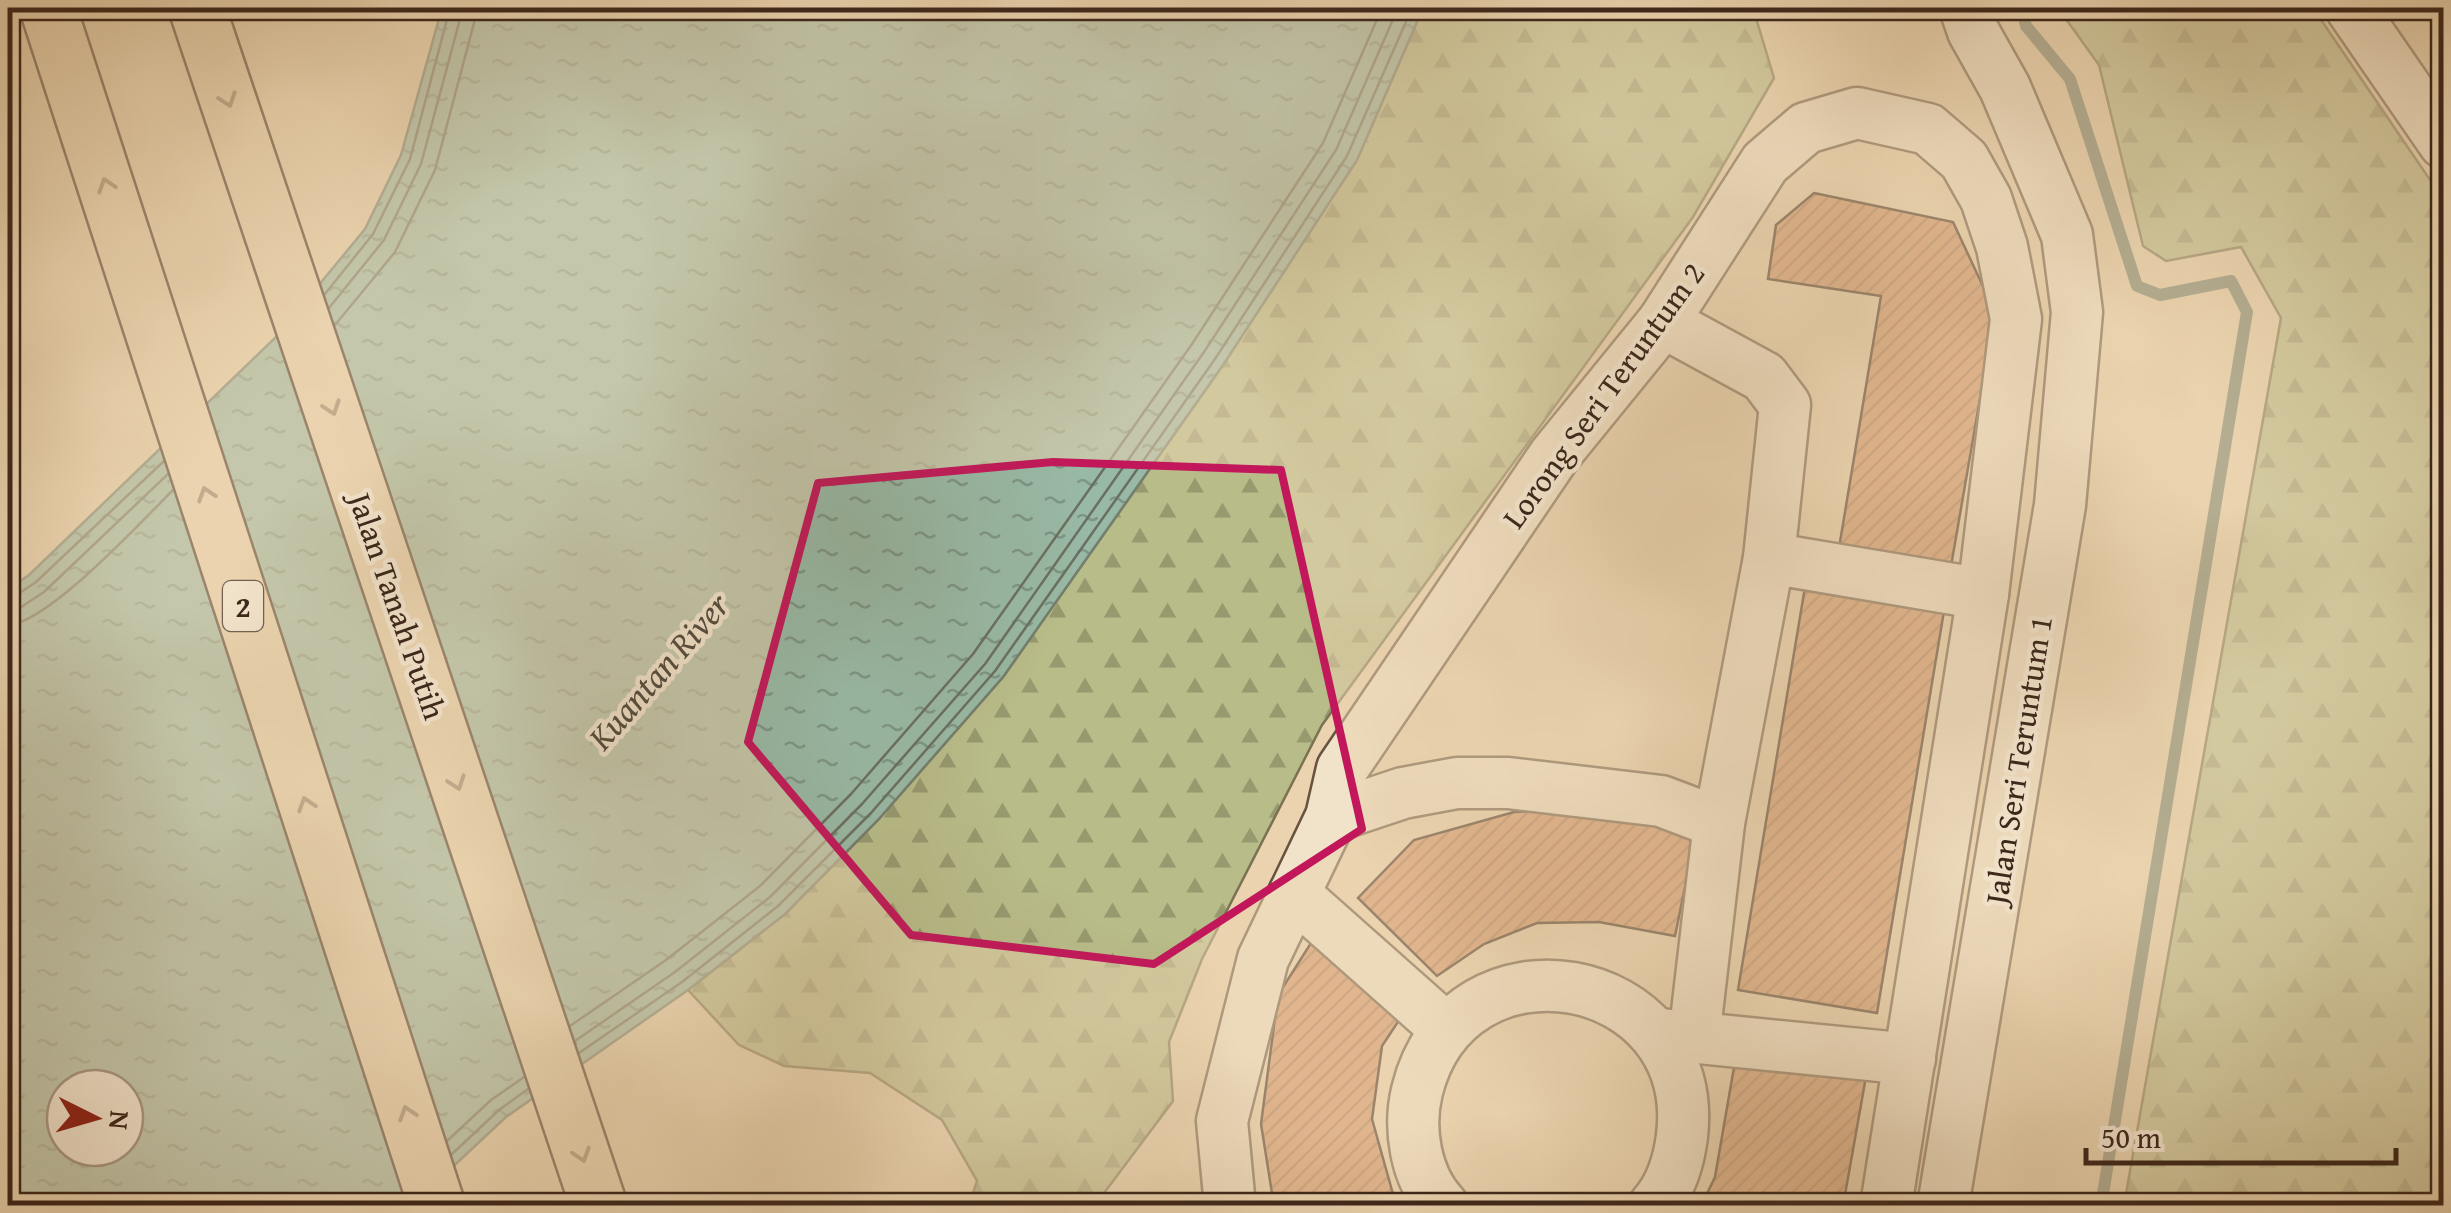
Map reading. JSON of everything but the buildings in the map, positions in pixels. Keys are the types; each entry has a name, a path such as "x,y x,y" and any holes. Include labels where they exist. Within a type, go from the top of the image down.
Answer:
{"highway":[{"name":"2","path":"48,8 437,1206"},
{"name":"Jalan Tanah Putih","path":"197,8 598,1206"}],"street":[{"name":"Jalan Seri Teruntum 1","path":"1944,1206 2060,505 2077,312 2067,235 2005,88 1973,31 1965,8"},
{"path":"2351,8 2444,142"},
{"name":"Lorong Seri Teruntum 2","path":"1230,1206 1222,1120 1263,959 1331,817 1342,769 1554,456 1664,322 1765,163 1806,128 1857,113 1928,129 1964,160 1986,199 2002,247 2016,318 1984,594 1886,1206"},
{"path":"1654,1206 1680,1157 1685,1114 1674,1036 1769,558 1786,406 1764,377 1664,322"},
{"path":"1769,558 1984,594"},
{"path":"1331,817 1403,792 1457,784 1508,783 1661,801 1719,823"},
{"path":"1294,894 1446,1029"},
{"path":"1443,1206 1417,1158 1412,1112 1423,1068 1446,1029 1476,1004 1512,988 1551,983 1590,989 1674,1036 1910,1058"}],"highlighted area":[{"path":"1053,462 1281,470 1362,829 1154,964 911,935 748,742 818,483"}],"green space":[{"path":"1423,8 1753,8 1774,78 1693,217 1322,725 1202,959 1169,1042 1173,1101 1095,1205 969,1205 977,1181 942,1120 870,1073 784,1066 739,1045 688,990 785,914 878,820 1003,677 1223,365 1357,160"},
{"path":"2058,8 2313,8 2443,199 2443,1205 2124,1205 2281,318 2241,247 2166,261 2143,246 2099,65"}],"water":[{"name":"Kuantan River","path":"442,8 1423,8 1357,160 1223,365 1003,677 878,820 785,914 688,990 506,1117 412,1205 8,1206 8,590 29,575 276,337 365,229 401,155"}],"waterway":[{"path":"2022,8 2026,26 2070,79 2137,286 2160,295 2231,281 2247,312 2101,1206"}]}
